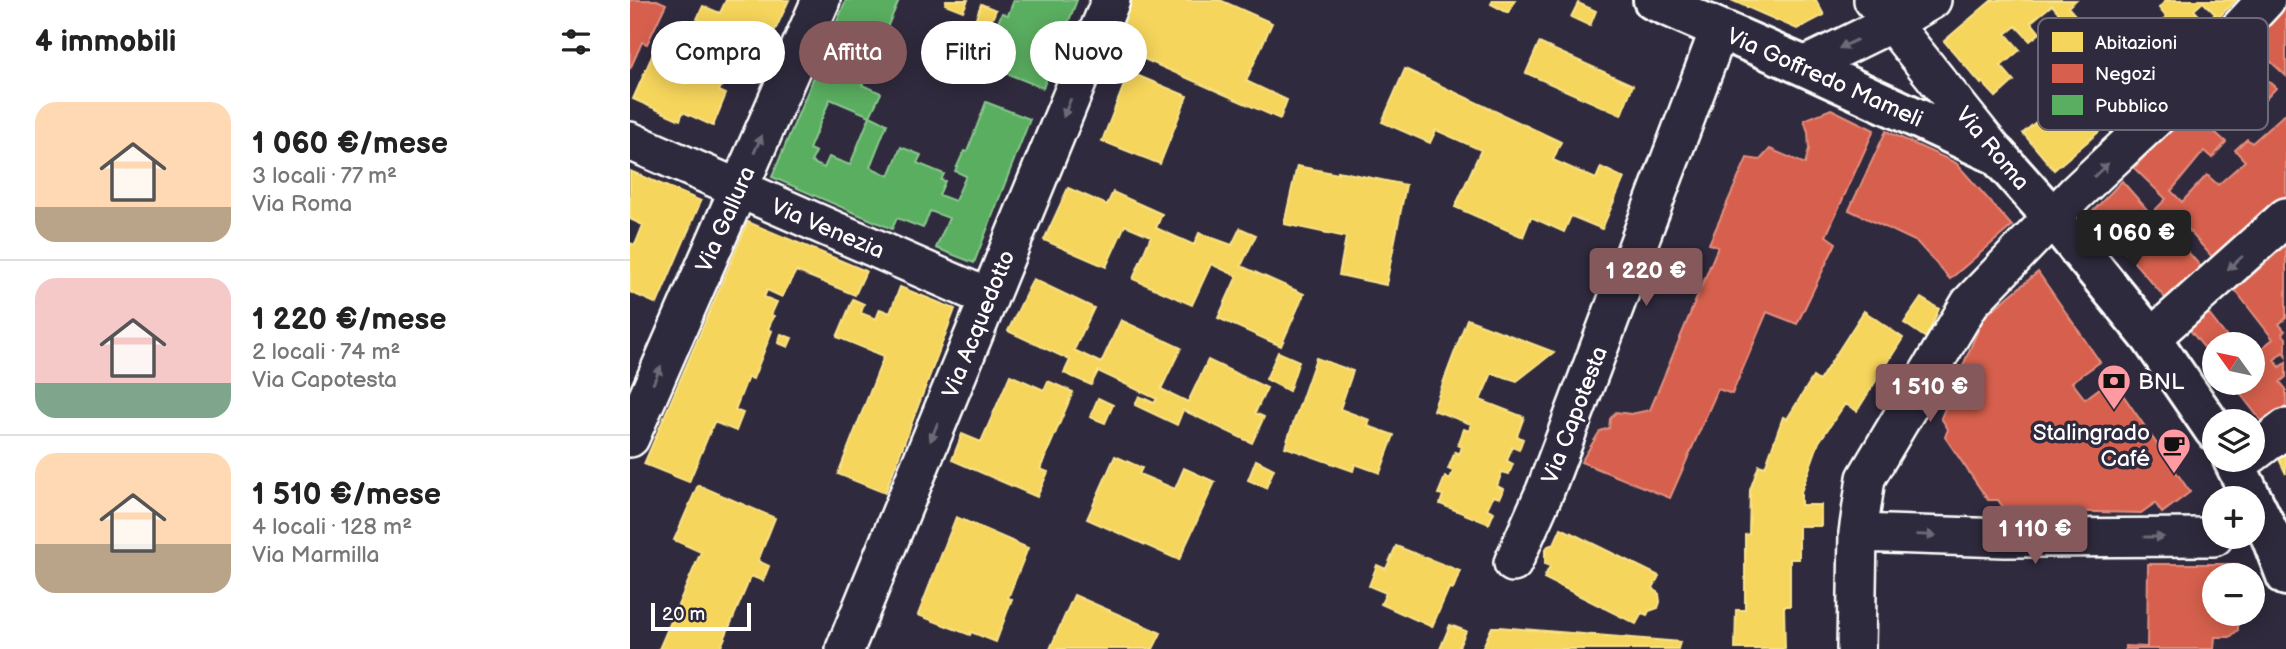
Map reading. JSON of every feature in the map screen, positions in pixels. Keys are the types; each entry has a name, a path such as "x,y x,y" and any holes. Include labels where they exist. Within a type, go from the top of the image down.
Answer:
{"main road":[{"name":"Via Goffredo Mameli","path":"1653,0 1997,155"},
{"name":"Via Roma","path":"1997,155 2053,218 2151,338 2202,412"},
{"path":"2265,542 2286,573"}],"street":[{"name":"Via Gallura","path":"630,438 821,0"},
{"name":"Via Acquedotto","path":"845,649 1111,0"},
{"path":"1804,66 1882,12 1932,0"},
{"path":"2249,18 2266,0"},
{"name":"Via Roma","path":"1882,12 1997,155"},
{"name":"Via Capotesta","path":"1513,563 1545,491 1719,30"},
{"path":"1856,649 1858,533 1867,478 1970,303 2144,130"},
{"name":"Via Venezia","path":"630,141 989,298"},
{"path":"2151,338 2286,217"},
{"path":"2265,443 2286,428"},
{"path":"1858,533 2006,538 2202,537"}],"building: Abitazioni":[{"path":"726,0 789,0 779,21 697,19 703,6 720,13"},
{"path":"946,0 968,0 963,11 945,4"},
{"path":"1131,0 1220,0 1272,23 1246,81 1287,100 1280,119 1147,60 1147,21 1122,21"},
{"path":"1493,0 1515,0 1508,13 1491,4"},
{"path":"1731,0 1816,0 1824,15 1797,29"},
{"path":"1992,0 2076,0 2068,7 2078,18 2053,18 2059,13 2052,5 2031,22 2038,35 2030,41 2016,26 2006,34 2020,50 2001,66 2014,81 1996,97 1982,82 1981,84 1944,41"},
{"path":"2166,0 2236,0 2218,18 2211,18 2215,14 2203,2 2194,10 2201,18 2166,17 2159,8"},
{"path":"1578,3 1596,11 1590,26 1571,17"},
{"path":"981,4 996,10 991,21 976,18"},
{"path":"1539,43 1633,85 1621,115 1526,73"},
{"path":"651,58 651,84 722,84 719,91 726,94 713,126 683,112 680,120 633,99"},
{"path":"1405,69 1561,142 1553,160 1596,179 1601,167 1624,178 1602,229 1571,216 1564,232 1531,217 1523,237 1455,207 1481,150 1436,130 1430,143 1382,122"},
{"path":"1147,79 1187,96 1160,164 1102,141 1124,84 1147,84"},
{"path":"2038,120 2038,130 2101,130 2054,170 2023,133"},
{"path":"1297,166 1338,174 1338,171 1406,185 1386,285 1339,275 1346,237 1284,224"},
{"path":"630,171 701,201 657,304 630,292 630,243 635,245 643,225 630,219"},
{"path":"1068,188 1107,205 1113,192 1162,214 1156,228 1194,245 1199,233 1232,245 1240,228 1256,235 1241,266 1304,294 1281,346 1218,318 1237,276 1211,264 1192,305 1133,279 1151,236 1125,225 1106,267 1044,240"},
{"path":"748,222 866,271 855,295 796,271 782,297 767,290 764,297 777,302 768,329 772,331 753,379 748,377 735,410 743,413 736,431 714,422 689,482 644,464"},
{"path":"1033,279 1094,308 1074,350 1101,363 1121,320 1181,348 1161,389 1188,402 1208,360 1267,388 1255,413 1264,417 1252,443 1183,410 1177,425 1135,405 1139,396 1154,403 1157,399 1098,371 1091,385 1064,373 1070,360 1008,331"},
{"path":"900,287 955,309 885,493 838,474 884,356 837,337 853,299 864,304 861,313 876,319 880,309 890,313"},
{"path":"1921,298 1939,309 1926,338 1904,323"},
{"path":"1864,311 1903,338 1857,411 1845,404 1819,442 1801,492 1801,505 1821,505 1821,526 1799,526 1799,559 1790,559 1790,606 1784,606 1785,649 1735,649 1736,610 1745,610 1745,535 1749,534 1750,490 1759,465 1765,467 1783,417 1787,419 1813,377 1819,381"},
{"path":"1467,319 1554,352 1517,381 1492,373 1480,400 1524,417 1517,436 1523,439 1519,450 1512,447 1507,461 1513,464 1509,474 1502,472 1497,486 1503,489 1500,498 1493,496 1487,509 1494,512 1489,524 1440,504 1443,495 1438,494 1445,477 1450,479 1453,471 1448,469 1455,452 1459,454 1462,447 1458,445 1464,429 1469,431 1471,424 1433,410"},
{"path":"781,334 792,338 788,347 778,343"},
{"path":"1278,352 1299,361 1289,391 1266,379"},
{"path":"1316,358 1353,371 1340,409 1370,420 1368,426 1394,435 1380,473 1355,464 1353,471 1285,447"},
{"path":"1010,375 1044,390 1048,381 1073,392 1040,469 1048,472 1037,497 952,460 962,434 981,442"},
{"path":"1098,398 1113,405 1105,423 1090,417"},
{"path":"2286,451 2286,474 2278,457"},
{"path":"1115,456 1142,468 1139,474 1175,489 1184,468 1215,482 1179,560 1087,519"},
{"path":"1256,460 1274,469 1266,488 1248,480"},
{"path":"698,485 775,518 758,561 769,566 763,581 751,576 720,649 659,649 701,552 674,540"},
{"path":"956,517 1028,548 1008,598 1012,599 996,642 918,615"},
{"path":"1561,528 1659,576 1653,588 1659,594 1658,608 1649,611 1647,615 1642,613 1636,624 1544,578 1550,566 1545,564 1545,550 1554,544"},
{"path":"1396,546 1460,571 1453,589 1449,588 1432,627 1381,604 1386,593 1369,586 1377,565 1386,569"},
{"path":"1074,595 1161,633 1153,649 1050,649"},
{"path":"1450,625 1466,631 1458,649 1440,649"},
{"path":"1492,627 1680,642 1678,649 1482,649"}],"building: Negozi":[{"path":"630,0 657,0 666,4 658,21 651,21 651,36 647,44 642,42 630,69"},
{"path":"2286,3 2286,76 2268,61 2268,23"},
{"path":"2268,81 2276,88 2268,97"},
{"path":"1831,109 1874,130 1826,236 1836,243 1797,324 1767,312 1732,394 1718,389 1670,498 1581,462 1600,431 1609,428 1610,419 1616,412 1631,414 1650,410 1718,247 1709,244 1747,158 1760,160 1770,149 1805,164 1809,149 1804,120"},
{"path":"2286,113 2286,196 2214,259 2185,226 2173,235 2202,268 2167,300 2091,213 2122,181 2151,214 2166,199 2134,168 2169,130 2212,130 2226,142 2212,158 2204,151 2171,191 2182,202 2207,175 2218,185 2245,161 2235,150 2247,139 2252,143"},
{"path":"1886,131 1956,163 2012,226 1950,279 1917,242 1849,210"},
{"path":"2286,245 2286,318 2279,324 2285,331 2282,333 2286,338 2286,356 2283,352 2274,360 2280,367 2286,362 2286,377 2280,382 2286,389 2286,406 2265,422 2265,409 2252,409 2242,396 2265,395 2265,345 2273,339 2235,290"},
{"path":"2038,272 2100,362 2072,382 2085,399 2112,379 2190,492 2162,513 2155,503 2141,513 2005,510 1998,500 1988,500 1945,437 1948,429 1941,418 1983,318"},
{"path":"2208,313 2223,332 2202,332 2202,345 2189,329"},
{"path":"2148,564 2202,564 2202,626 2238,626 2238,630 2230,637 2215,637 2214,649 2125,649 2125,646 2147,647"}],"building: Pubblico":[{"path":"846,0 899,0 890,21 837,21"},
{"path":"1014,0 1077,0 1069,21 1030,21 1030,83 1016,77 1016,21 999,21 1002,13 1008,15"},
{"path":"811,84 862,84 881,93 870,116 887,124 870,167 889,176 901,147 921,155 917,163 944,174 941,180 945,181 939,195 955,201 966,176 955,171 964,151 967,152 986,102 1030,119 974,263 936,248 949,218 930,211 923,228 897,218 892,229 772,177","holes":["830,99 870,116 850,165 829,157 824,168 811,162 816,152 809,149"]}],"place":[{"name":"BNL","path":"2114,411"},
{"name":"Stalingrado Café","path":"2174,475"}]}
